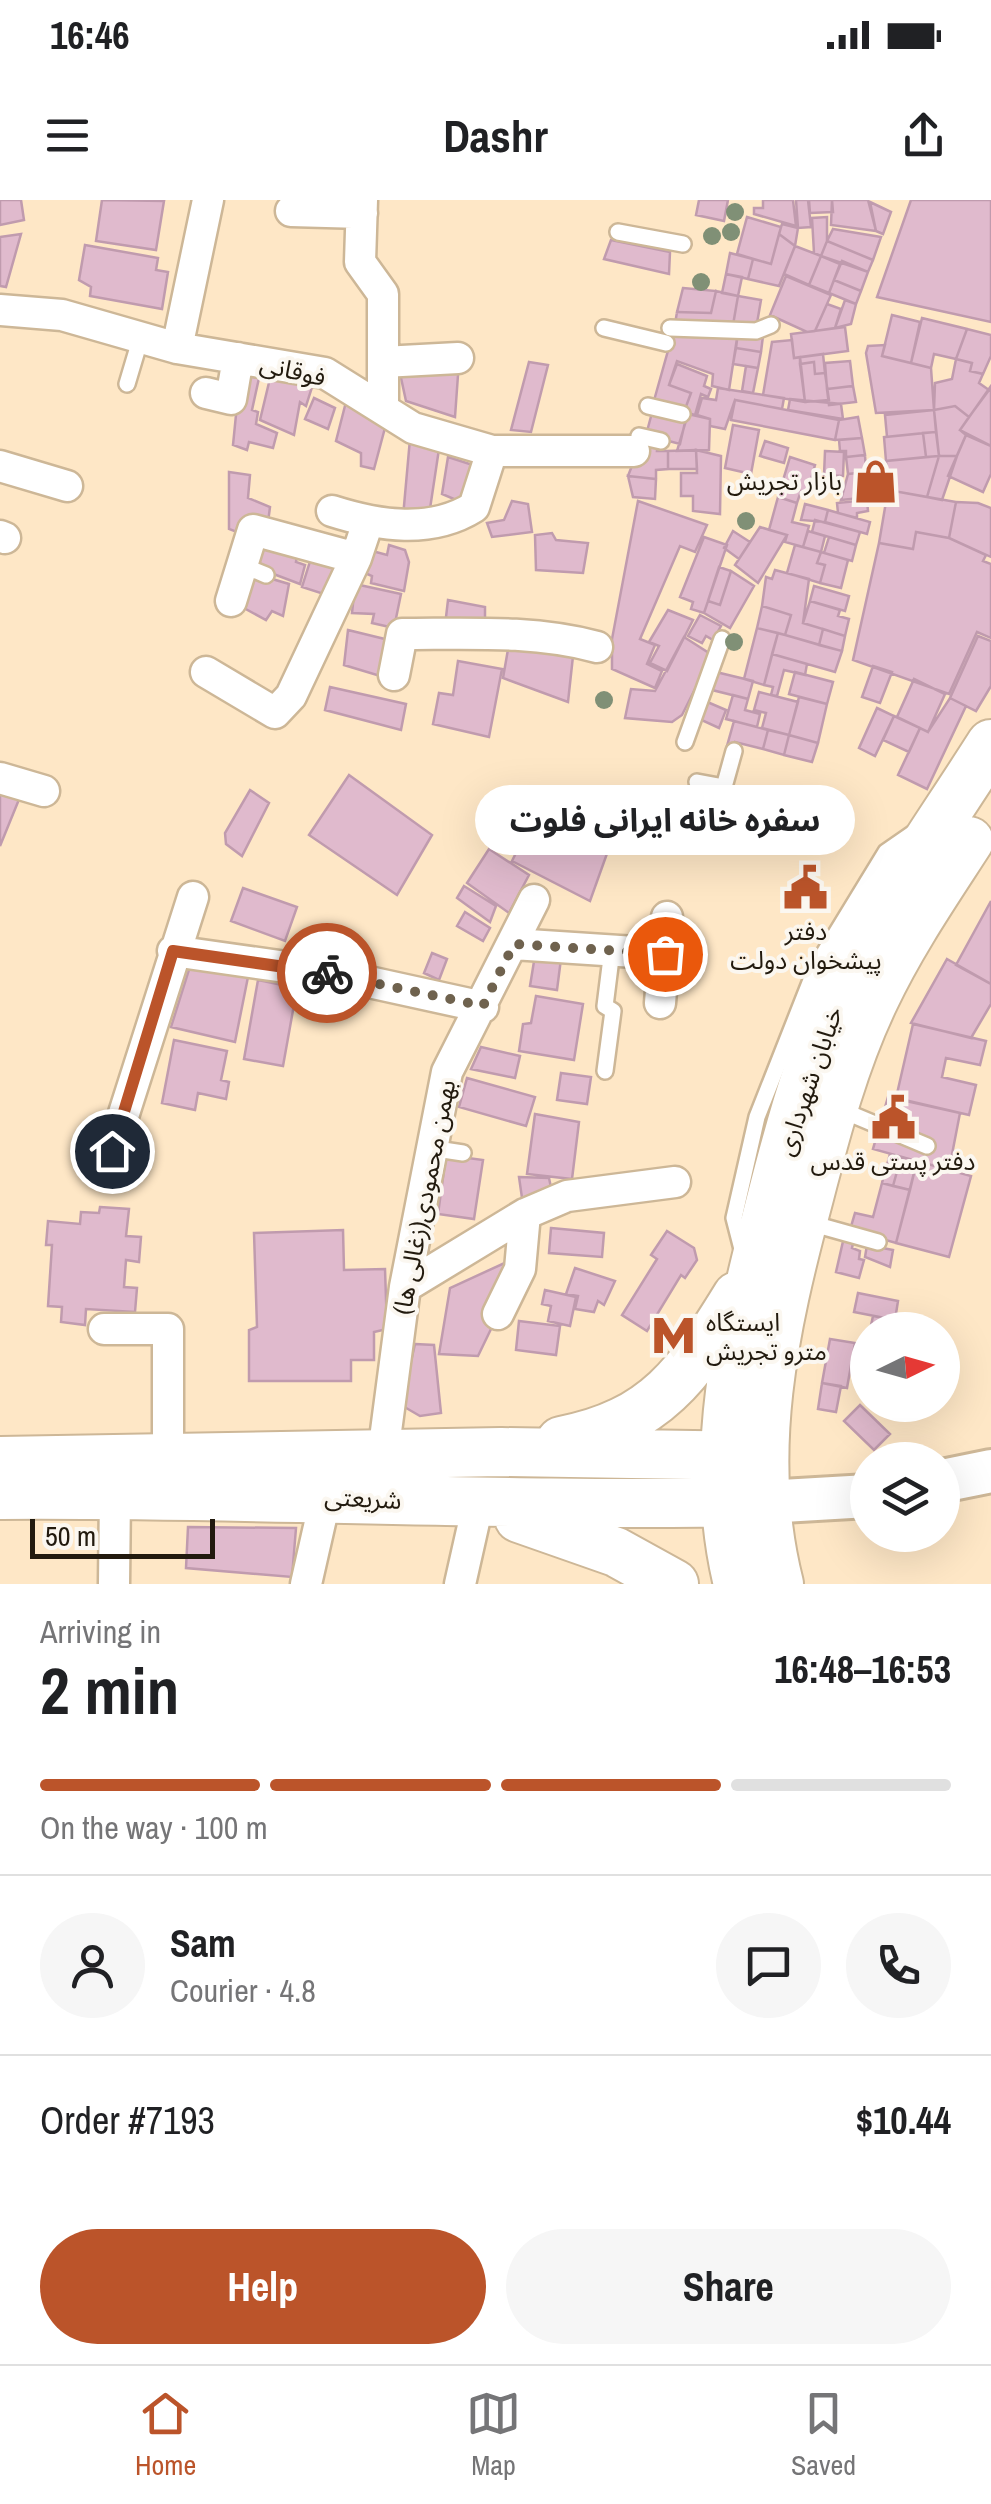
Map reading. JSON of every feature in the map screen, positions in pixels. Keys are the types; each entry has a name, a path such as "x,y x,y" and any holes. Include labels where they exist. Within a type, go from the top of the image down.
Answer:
{"main road":[{"name":"خیابان شهرداری","path":"745,1479 802,1221 834,1107 894,960 970,808 991,744"},
{"name":"خیابان شهرداری","path":"745,1479 734,1354 750,1276 818,1039 864,944 970,808"},
{"path":"501,1452 600,1433 650,1408 689,1368 750,1276"},
{"name":"شریعتی","path":"0,1461 501,1452 745,1479"},
{"path":"560,1506 582,1498 592,1483 584,1468 562,1456"},
{"path":"960,1478 991,1471"},
{"path":"745,1479 850,1494"},
{"path":"738,1584 745,1479"},
{"path":"745,1479 780,1584"},
{"name":"شریعتی","path":"0,1495 326,1496 560,1506 745,1479"},
{"path":"478,1504 616,1552 674,1584"}],"street":[{"path":"177,348 208,200"},
{"path":"291,211 362,206 360,262 383,294 383,410"},
{"name":"فوقانی","path":"0,310 62,315 177,348 325,373 413,428 492,451 645,443"},
{"path":"206,393 230,399 238,358"},
{"path":"383,362 458,358"},
{"path":"332,511 368,522 419,525 456,518 474,507 492,451"},
{"path":"0,466 67,486"},
{"path":"206,672 275,713 291,696 356,558 368,522"},
{"path":"231,601 254,570 253,530 356,558"},
{"path":"394,675 402,634 508,634 598,648"},
{"path":"0,778 44,790"},
{"path":"112,1151 193,898"},
{"name":"بهمن محمودی(زغالی ها)","path":"383,1454 405,1287 447,1072 534,900"},
{"path":"660,1003 668,917"},
{"path":"514,944 665,954"},
{"path":"173,951 328,973 483,1006"},
{"path":"405,1287 526,1214 568,1196 674,1182"},
{"path":"498,1314 520,1269 526,1214"},
{"path":"104,1329 168,1329 168,1457"},
{"path":"114,1584 115,1494"},
{"path":"306,1584 326,1496"},
{"path":"460,1584 478,1504"}],"lane":[{"path":"618,232 683,244"},
{"path":"604,328 668,335 756,331 771,326"},
{"path":"127,384 142,337"},
{"path":"648,406 682,414"},
{"path":"684,742 717,644"},
{"path":"697,782 724,787 734,750"},
{"path":"605,1071 613,1010 605,1006 612,950"},
{"path":"834,1107 928,1146"},
{"path":"430,1148 463,1153"},
{"path":"802,1221 878,1242"}],"building":[{"path":"0,200 21,200 24,220 0,225"},
{"path":"102,200 164,201 156,250 96,241"},
{"path":"699,200 728,200 724,221 696,215"},
{"path":"763,200 793,200 796,226 754,214 754,208 763,208"},
{"path":"796,200 808,200 811,227 798,228"},
{"path":"809,200 832,200 833,212 810,213"},
{"path":"832,200 868,200 876,231 831,225"},
{"path":"911,200 991,200 991,322 877,297"},
{"path":"870,202 891,212 883,234 876,231"},
{"path":"747,217 781,227 771,264 737,254"},
{"path":"827,217 827,241 821,256 814,253 812,218"},
{"path":"782,224 798,228 795,246 779,234"},
{"path":"833,229 881,237 873,260 827,241"},
{"path":"21,234 6,287 0,286 0,237"},
{"path":"779,234 795,246 779,286 748,279 753,259 771,264"},
{"path":"611,240 670,252 669,274 604,259"},
{"path":"827,241 873,260 868,272 821,256"},
{"path":"85,245 158,258 156,270 168,272 162,309 90,296 91,287 79,280"},
{"path":"795,246 821,256 809,285 784,274"},
{"path":"730,253 753,259 748,279 726,274"},
{"path":"821,256 840,264 829,293 809,285"},
{"path":"842,261 868,272 861,291 834,280"},
{"path":"726,274 742,277 738,296 722,293"},
{"path":"786,276 831,295 815,331 807,332 770,315"},
{"path":"834,280 861,291 856,304 829,293"},
{"path":"683,288 716,291 711,313 677,312"},
{"path":"716,291 738,296 733,325 675,324 677,312 711,313"},
{"path":"738,296 761,300 756,329 733,325"},
{"path":"845,300 856,304 851,324 835,328"},
{"path":"827,304 841,309 835,328 815,331"},
{"path":"892,315 920,322 911,363 882,356"},
{"path":"922,318 967,329 956,359 934,354 931,368 911,363"},
{"path":"845,327 848,351 794,358 791,334"},
{"path":"967,329 991,335 991,356 983,374 970,371 972,363 956,359"},
{"path":"738,332 729,390 712,386 713,374 677,361 669,385 691,393 684,412 653,404 673,333"},
{"path":"738,332 763,336 761,352 736,348"},
{"path":"792,340 794,358 800,357 805,402 763,395 772,342"},
{"path":"885,345 882,356 931,368 934,410 876,413 866,353 868,346"},
{"path":"460,347 455,417 406,401 395,350"},
{"path":"736,348 761,352 758,368 733,364"},
{"path":"823,354 825,373 815,374 814,362 800,364 800,357"},
{"path":"956,359 972,363 970,371 983,374 979,383 989,390 969,417 955,406 934,410 935,383 952,379"},
{"path":"850,361 853,386 827,389 825,363"},
{"path":"529,362 548,365 531,432 511,430"},
{"path":"814,362 815,374 825,373 829,400 805,402 800,364"},
{"path":"677,364 707,376 704,386 711,389 708,397 701,394 695,415 684,412 691,393 669,385"},
{"path":"746,366 758,368 753,393 742,391"},
{"path":"272,370 314,381 306,406 300,402 294,435 260,420"},
{"path":"240,375 259,378 252,410 258,412 256,424 277,433 273,448 249,442 247,450 233,445"},
{"path":"853,386 856,402 829,405 827,389"},
{"path":"991,386 991,446 960,430"},
{"path":"718,388 784,398 782,409 735,400 725,429 710,426 710,419 697,415 702,398 716,400"},
{"path":"314,398 335,408 328,429 305,419"},
{"path":"347,398 386,424 374,469 361,466 361,453 336,441"},
{"path":"790,399 841,404 843,419 788,410"},
{"path":"735,400 839,420 835,440 731,420"},
{"path":"955,406 969,417 960,430 966,435 957,456 939,456 934,410"},
{"path":"653,409 686,418 680,444 646,435"},
{"path":"934,410 936,432 887,437 885,415"},
{"path":"688,414 710,419 709,450 677,451"},
{"path":"858,417 862,438 835,440 839,420"},
{"path":"733,425 759,430 751,474 725,468"},
{"path":"936,432 939,456 926,457 923,433"},
{"path":"923,433 926,457 886,461 884,437"},
{"path":"966,435 991,446 991,474 983,492 948,476"},
{"path":"862,438 865,455 846,457 846,451 840,451 839,440"},
{"path":"410,439 439,449 428,522 403,517"},
{"path":"642,440 658,443 657,451 668,451 668,469 656,470 656,479 628,476"},
{"path":"765,441 788,448 784,463 760,456"},
{"path":"696,450 697,469 668,469 668,451"},
{"path":"696,450 721,456 720,514 693,511 693,496 681,496 681,473 697,473"},
{"path":"825,451 844,452 843,476 824,475"},
{"path":"865,455 866,472 848,474 846,457"},
{"path":"939,456 927,497 888,490 886,461"},
{"path":"939,456 957,456 942,500 927,497"},
{"path":"448,457 479,467 468,505 442,494"},
{"path":"790,457 815,465 807,493 801,491 797,503 778,497"},
{"path":"229,472 250,475 248,498 270,507 267,530 247,536 229,529"},
{"path":"858,473 860,498 841,500 848,474"},
{"path":"628,476 656,479 655,499 633,497"},
{"path":"888,490 956,502 949,538 916,532 913,549 879,543"},
{"path":"778,497 797,503 792,522 809,526 803,547 785,542 787,535 769,530"},
{"path":"867,500 868,511 857,513 857,518 838,513 837,503"},
{"path":"512,501 528,504 532,532 492,537 487,523 504,520"},
{"path":"638,501 707,525 695,552 680,546 640,639 655,645 647,664 662,671 655,688 612,669 612,639"},
{"path":"956,502 991,508 991,557 949,538"},
{"path":"805,504 828,510 825,522 801,520"},
{"path":"828,510 870,522 867,534 825,522"},
{"path":"815,520 860,532 856,545 812,532"},
{"path":"760,527 787,535 758,583 735,565"},
{"path":"733,531 750,542 739,559 724,548"},
{"path":"808,531 825,536 821,552 803,547"},
{"path":"916,532 949,538 986,555 983,561 991,564 991,638 977,632 949,694 853,660 879,543 913,549"},
{"path":"552,533 556,540 588,543 583,573 536,570 535,535"},
{"path":"256,536 298,549 296,562 305,565 300,584 247,564"},
{"path":"704,537 727,545 704,613 691,609 693,602 680,597"},
{"path":"829,537 856,545 852,561 824,553"},
{"path":"389,545 405,550 409,562 404,591 371,583 372,576 358,570 365,549 387,555"},
{"path":"795,545 821,552 817,563 825,565 820,583 787,573"},
{"path":"313,552 344,561 333,597 302,587"},
{"path":"821,552 848,560 841,588 820,583 825,565 817,563"},
{"path":"719,567 731,571 720,605 708,601"},
{"path":"775,570 809,579 803,623 823,629 819,645 785,635 791,615 762,606 766,577 772,579"},
{"path":"245,571 289,584 283,616 272,611 266,620 231,601"},
{"path":"731,571 754,586 730,628 704,613 708,601 720,605"},
{"path":"355,584 401,594 394,628 372,623 374,614 352,613"},
{"path":"814,586 849,596 845,611 810,601"},
{"path":"448,600 485,607 485,619 490,621 444,634"},
{"path":"810,601 840,610 838,616 849,619 845,636 803,623"},
{"path":"762,606 791,615 785,635 757,628"},
{"path":"668,610 693,620 667,671 650,663 659,646 649,642"},
{"path":"700,615 721,626 713,640 706,636 702,643 688,636"},
{"path":"757,628 778,633 764,685 744,679"},
{"path":"823,629 845,636 842,651 819,645"},
{"path":"348,630 397,642 390,679 344,665"},
{"path":"778,633 842,651 835,672 772,654"},
{"path":"978,636 991,641 991,686 976,711 950,698"},
{"path":"684,637 712,655 682,715 672,722 625,718 631,689 655,691"},
{"path":"510,638 574,647 568,702 503,678"},
{"path":"772,654 807,664 805,675 784,670 777,696 771,695 773,687 764,685"},
{"path":"458,661 502,669 489,737 433,724 439,693 453,695"},
{"path":"873,666 892,672 880,703 862,697"},
{"path":"716,672 753,681 748,699 712,690"},
{"path":"795,672 833,682 827,704 789,694"},
{"path":"914,679 945,694 928,732 897,717"},
{"path":"330,687 406,704 401,730 325,710"},
{"path":"759,692 798,702 789,735 762,728 766,713 754,710"},
{"path":"733,695 748,699 745,710 760,714 757,727 726,719"},
{"path":"799,697 827,704 818,743 789,735"},
{"path":"950,698 966,706 927,789 898,775 920,728 928,732"},
{"path":"705,701 726,710 719,728 697,718"},
{"path":"877,708 894,716 875,756 859,748"},
{"path":"894,716 920,728 909,752 883,740"},
{"path":"734,721 768,730 763,749 735,742 734,748 727,746"},
{"path":"768,730 789,735 784,755 763,749"},
{"path":"789,735 818,743 812,762 784,755"},
{"path":"349,775 432,835 397,895 309,835"},
{"path":"0,786 22,792 0,846"},
{"path":"250,790 269,803 242,856 226,844 225,833"},
{"path":"541,803 590,810 591,826 614,834 590,901 512,861"},
{"path":"489,849 529,875 509,913 467,883"},
{"path":"464,886 496,906 490,922 457,898"},
{"path":"243,888 297,907 285,941 231,921"},
{"path":"991,901 991,984 956,965"},
{"path":"465,912 490,928 483,941 457,926"},
{"path":"536,949 562,951 557,990 530,986"},
{"path":"432,953 447,959 439,980 424,973"},
{"path":"193,957 250,967 235,1042 171,1027"},
{"path":"947,959 991,984 991,1004 971,1038 911,1023"},
{"path":"258,980 297,988 283,1066 244,1059"},
{"path":"536,996 583,1004 574,1060 519,1051 523,1024 531,1023"},
{"path":"913,1024 986,1041 980,1065 946,1058 942,1077 976,1085 969,1115 896,1098"},
{"path":"174,1040 227,1051 221,1080 229,1082 226,1099 198,1093 195,1110 162,1103"},
{"path":"481,1047 520,1056 515,1078 471,1069"},
{"path":"561,1073 591,1077 587,1104 557,1100"},
{"path":"467,1078 535,1097 526,1126 459,1107"},
{"path":"888,1097 960,1113 949,1170 873,1149"},
{"path":"535,1114 579,1122 572,1179 527,1174"},
{"path":"890,1154 901,1157 893,1186 882,1183"},
{"path":"446,1155 483,1160 474,1219 438,1214"},
{"path":"901,1157 917,1161 910,1190 893,1186"},
{"path":"917,1161 971,1176 949,1257 896,1243"},
{"path":"519,1177 549,1178 553,1197 523,1205"},
{"path":"882,1183 910,1190 896,1243 850,1230 855,1213 873,1217"},
{"path":"100,1207 129,1209 126,1236 141,1237 139,1262 126,1260 124,1287 137,1288 135,1312 86,1309 85,1325 61,1322 62,1307 48,1306 52,1245 46,1245 48,1221 80,1224 81,1212 99,1213"},
{"path":"551,1228 604,1233 602,1257 549,1253"},
{"path":"343,1230 344,1270 385,1269 387,1329 374,1332 374,1360 351,1360 351,1381 249,1381 249,1330 257,1327 254,1233"},
{"path":"667,1231 694,1248 697,1260 685,1278 681,1275 647,1331 622,1315 657,1259 651,1255"},
{"path":"844,1237 854,1239 852,1248 860,1251 859,1259 864,1260 859,1278 836,1272"},
{"path":"867,1245 893,1250 890,1267 865,1257"},
{"path":"509,1261 520,1269 478,1356 439,1354 450,1288"},
{"path":"575,1268 615,1281 604,1305 598,1301 594,1312 575,1309 578,1296 566,1294"},
{"path":"545,1290 576,1297 570,1326 548,1321 551,1306 542,1304"},
{"path":"858,1293 898,1301 896,1312 854,1312"},
{"path":"519,1321 560,1326 556,1355 516,1350"},
{"path":"830,1339 850,1342 847,1388 822,1383"},
{"path":"415,1344 434,1345 441,1413 420,1416 401,1405"},
{"path":"822,1383 841,1386 836,1412 818,1409"},
{"path":"850,1415 850,1422 878,1422 890,1434 882,1442 866,1442 844,1421"},
{"path":"188,1527 296,1528 292,1577 186,1568"}],"way so far":[{"path":"327,973 483,1006 514,944 665,954"}],"place":[{"name":"بازار تجریش","path":"875,481"},
{"name":"دفتر پیشخوان دولت","path":"806,887"},
{"name":"سفره خانه ایرانی فلوت","path":"665,954"},
{"name":"دفتر پستی قدس","path":"893,1117"},
{"name":"ایستگاه مترو تجریش","path":"673,1336"}],"route":[{"path":"112,1151 173,951 327,973"}]}
